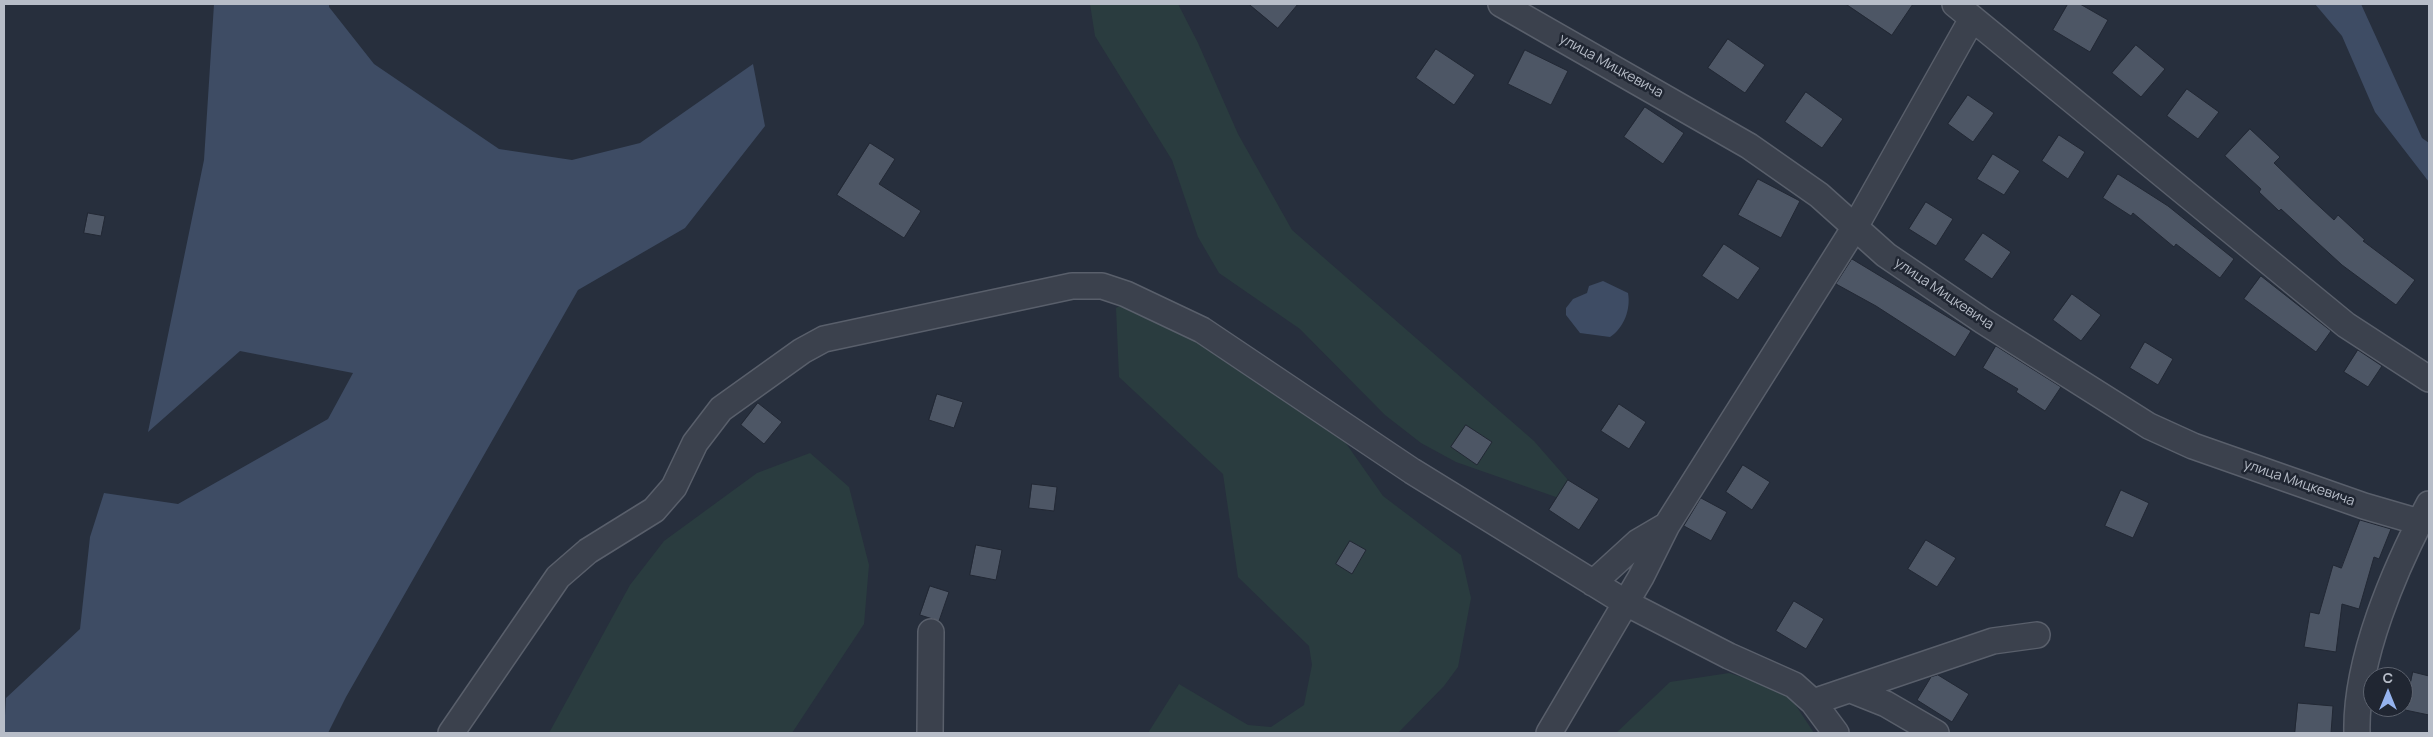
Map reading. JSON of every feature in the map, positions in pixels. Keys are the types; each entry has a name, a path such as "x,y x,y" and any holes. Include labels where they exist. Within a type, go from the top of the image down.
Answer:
{"street":[{"name":"улица Мицкевича","path":"1501,4 1749,146 1819,196 1886,255 1983,321 2149,426 2193,446 2364,506 2424,513"},
{"path":"1549,733 1626,604 1667,525 1855,228 1964,12 2346,325 2429,379"},
{"path":"451,733 558,577 588,550 654,510 674,487 695,443 721,409 802,351 824,338 1072,286 1102,286 1126,294 1202,330 1412,471 1626,604 1729,656 1794,685 1813,702 1836,733"},
{"path":"2357,733 2356,718 2367,652 2394,581 2424,513"},
{"path":"1593,583 1638,542 1667,525"},
{"path":"930,733 931,632"},
{"path":"1813,702 1993,641 2037,635"},
{"path":"1851,690 1886,704 1936,733"}],"shaded area":[{"path":"1090,4 1178,4 1198,43 1238,134 1292,230 1534,441 1568,480 1573,503 1456,462 1421,443 1385,415 1300,329 1219,273 1198,237 1172,160 1095,36"},
{"path":"1135,298 1319,405 1383,496 1461,555 1471,598 1458,667 1444,686 1398,733 1148,733 1179,684 1248,725 1271,727 1304,705 1312,665 1309,646 1238,577 1223,474 1119,377 1116,308"},
{"path":"810,453 849,487 869,565 864,624 792,733 549,733 630,585 664,541 757,473"},
{"path":"1729,673 1787,692 1814,733 1616,733 1670,682"}],"water":[{"path":"214,4 329,4 329,7 374,64 499,149 572,160 640,143 753,64 765,126 685,228 578,290 346,697 328,733 4,733 6,698 80,629 90,537 104,493 178,504 328,419 353,373 240,351 148,432 204,160"},
{"path":"2315,4 2361,4 2422,138 2429,143 2429,182 2375,112 2342,36"},
{"path":"1603,281 1628,293 1627,312 1623,323 1610,337 1580,333 1566,315 1566,308 1573,299 1587,293 1589,286"}],"building":[{"path":"1249,4 1298,4 1278,28"},
{"path":"1846,4 1913,4 1892,35"},
{"path":"2068,4 2080,4 2108,20 2090,52 2053,30"},
{"path":"1728,39 1765,65 1745,93 1708,68"},
{"path":"2136,45 2165,69 2141,97 2112,73"},
{"path":"1436,49 1475,75 1454,105 1416,78"},
{"path":"1525,50 1568,71 1551,105 1508,84"},
{"path":"2187,89 2219,112 2198,139 2167,116"},
{"path":"1806,92 1843,119 1822,148 1785,122"},
{"path":"1968,95 1994,113 1973,142 1948,124"},
{"path":"1645,107 1684,133 1663,164 1624,137"},
{"path":"2250,129 2280,157 2274,163 2334,220 2338,215 2365,240 2363,241 2415,280 2396,305 2342,265 2281,209 2279,211 2259,192 2261,189 2225,156"},
{"path":"2059,135 2085,152 2068,179 2042,161"},
{"path":"870,143 895,159 879,184 921,211 904,238 837,195"},
{"path":"1993,154 2020,171 2004,195 1977,179"},
{"path":"2118,174 2168,206 2234,259 2220,278 2176,244 2174,247 2133,213 2131,216 2103,198"},
{"path":"1758,179 1800,201 1781,238 1738,215"},
{"path":"1926,202 1953,219 1936,246 1909,229"},
{"path":"88,213 105,216 101,236 84,233"},
{"path":"1983,233 2011,252 1992,279 1964,260"},
{"path":"1724,244 1760,268 1738,300 1702,276"},
{"path":"1852,259 1971,331 1955,357 1876,306 1836,284"},
{"path":"2261,276 2331,331 2316,352 2244,299"},
{"path":"2072,294 2101,315 2081,341 2053,320"},
{"path":"2145,342 2173,359 2158,385 2130,368"},
{"path":"1996,346 2061,387 2045,411 2016,392 2018,389 1983,368"},
{"path":"2358,350 2382,366 2368,387 2344,372"},
{"path":"937,394 963,402 954,428 929,420"},
{"path":"758,403 782,422 764,444 741,425"},
{"path":"1619,404 1646,422 1629,449 1601,431"},
{"path":"1466,425 1492,442 1477,465 1451,447"},
{"path":"1743,465 1770,482 1752,510 1726,492"},
{"path":"1568,480 1599,499 1579,530 1549,510"},
{"path":"1032,484 1057,487 1054,511 1029,508"},
{"path":"2121,490 2149,503 2133,538 2105,526"},
{"path":"1701,498 1727,512 1711,541 1684,526"},
{"path":"2360,520 2391,529 2379,559 2374,557 2359,609 2342,604 2336,652 2304,647 2310,612 2319,614 2333,565 2341,568"},
{"path":"1926,540 1956,558 1937,587 1908,569"},
{"path":"1350,541 1366,550 1352,574 1336,564"},
{"path":"976,545 1002,550 996,580 970,575"},
{"path":"930,586 949,592 939,621 920,615"},
{"path":"1794,601 1824,619 1806,649 1776,631"},
{"path":"2413,672 2429,676 2429,715 2413,712"},
{"path":"1938,675 1969,694 1952,722 1917,700 1931,677"},
{"path":"2298,703 2333,706 2331,733 2295,733"}]}
